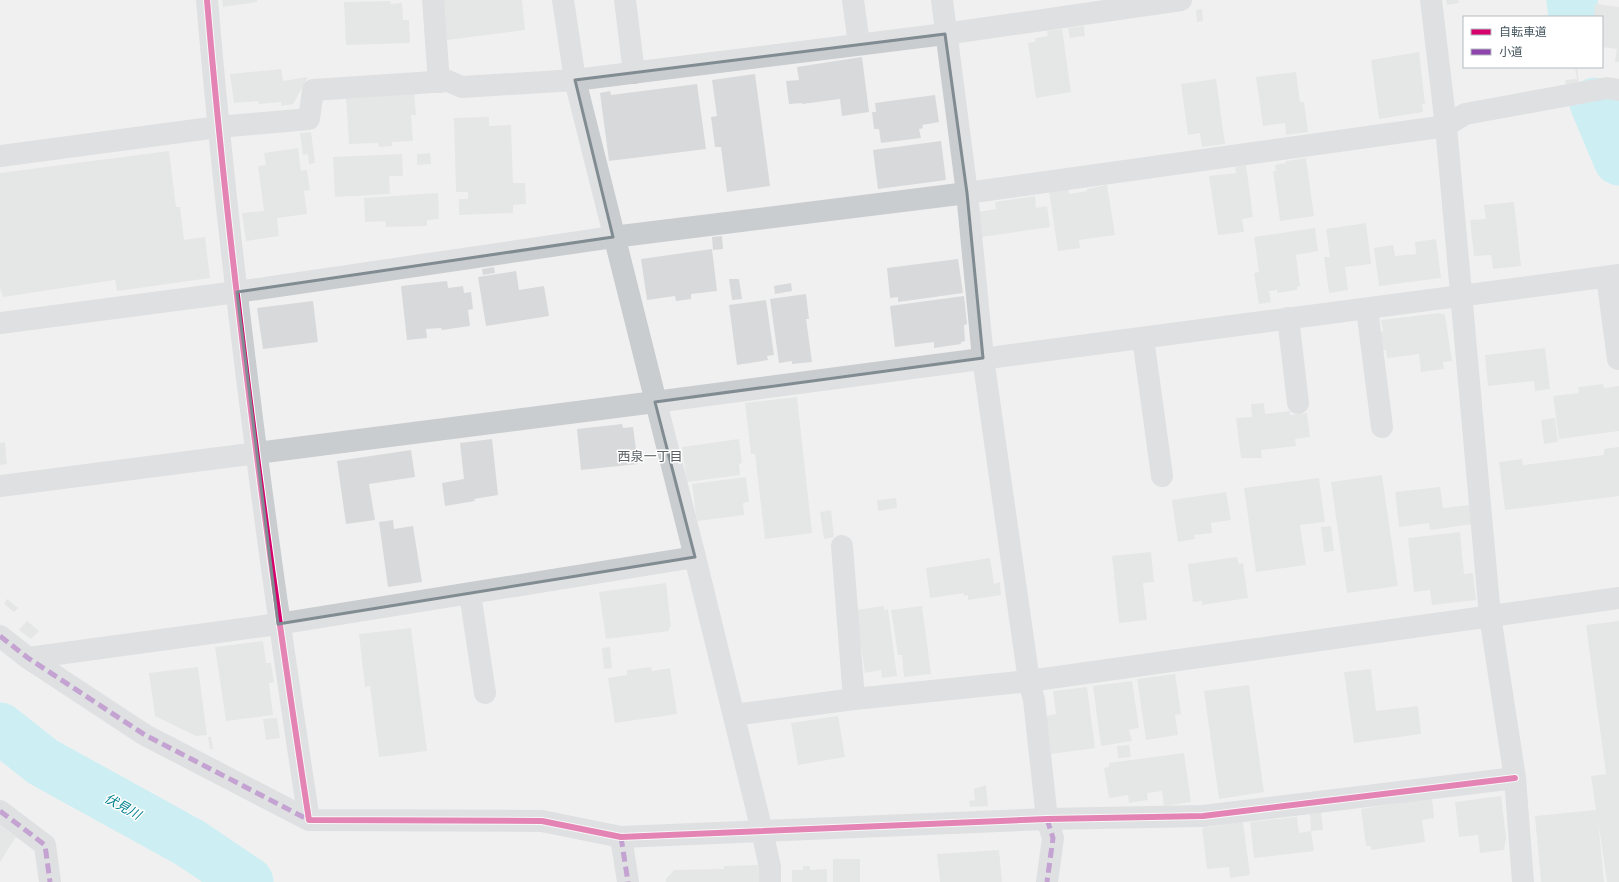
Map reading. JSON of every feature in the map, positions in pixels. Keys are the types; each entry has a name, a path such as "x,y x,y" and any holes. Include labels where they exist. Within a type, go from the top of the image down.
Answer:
{"street":[{"path":"207,0 218,127 255,453 278,624 309,820"},
{"path":"433,0 439,82"},
{"path":"564,0 575,80 613,237 695,556 734,715 770,867 770,882"},
{"path":"625,0 634,73"},
{"path":"853,0 859,44"},
{"path":"942,0 945,34 967,193 983,358 1028,681 1034,700 1050,828 1049,873"},
{"path":"0,156 218,127 309,119 313,90 448,81 462,87 575,80 945,34 1181,0"},
{"path":"1431,0 1446,126 1460,297 1490,616 1515,778 1523,882"},
{"path":"0,323 237,292 613,237 967,193 1446,126 1465,114 1607,88 1619,90"},
{"path":"0,486 655,402 1613,276 1618,360"},
{"path":"1367,309 1382,427"},
{"path":"1288,318 1298,404"},
{"path":"1143,338 1162,476"},
{"path":"842,546 854,699"},
{"path":"28,658 278,624 470,594 695,556"},
{"path":"470,594 485,693"},
{"path":"734,715 854,699 1028,681 1619,598"},
{"path":"0,636 28,658 145,735 309,820 542,821 621,837 762,831 1050,828 1203,816 1515,778"},
{"path":"0,811 45,845 50,882"},
{"path":"621,837 628,882"}],"highlighted area":[{"path":"945,34 967,193 983,358 655,402 695,557 278,624 237,292 613,237 575,80"}],"building":[{"path":"222,0 257,0 257,2 223,7"},
{"path":"442,0 522,0 525,30 447,40"},
{"path":"1446,0 1458,0 1459,3 1447,5"},
{"path":"390,1 391,4 402,3 403,20 409,20 410,43 346,45 344,2"},
{"path":"1595,4 1619,7 1619,62 1615,62 1617,49 1603,47 1603,16 1594,16"},
{"path":"1202,9 1203,21 1197,22 1196,10"},
{"path":"1084,26 1085,36 1070,38 1068,28"},
{"path":"1062,29 1071,92 1036,98 1028,43 1035,42 1035,38 1048,36 1047,31"},
{"path":"1419,52 1425,104 1422,104 1423,112 1379,119 1371,60"},
{"path":"862,57 869,112 842,116 840,99 802,104 789,104 786,81 799,80 797,67"},
{"path":"1575,68 1577,68 1579,84 1566,85 1565,80 1577,79"},
{"path":"281,69 283,81 308,77 293,104 281,106 281,102 259,104 258,101 234,103 230,74"},
{"path":"1296,72 1300,102 1304,102 1308,132 1286,135 1285,123 1263,126 1256,77"},
{"path":"755,74 770,186 727,192 721,147 715,147 711,117 717,116 712,80"},
{"path":"1216,79 1225,144 1202,147 1200,133 1188,135 1181,84"},
{"path":"697,84 706,149 609,161 600,93 610,91 611,95"},
{"path":"414,91 416,115 411,115 413,141 392,142 392,146 379,147 378,143 349,144 346,96"},
{"path":"935,95 939,122 922,125 923,128 919,129 921,138 881,143 879,129 874,129 872,112 876,112 875,103"},
{"path":"489,117 489,126 511,125 513,183 525,183 526,204 513,205 513,213 459,215 459,199 468,199 468,192 456,192 454,118"},
{"path":"311,132 315,163 309,164 308,154 303,155 300,133"},
{"path":"941,141 946,180 878,189 873,150"},
{"path":"298,148 301,171 307,170 310,190 304,191 307,214 277,218 279,236 246,241 242,213 264,211 258,166 266,165 264,153"},
{"path":"169,151 176,207 180,207 184,240 205,237 210,278 117,291 115,280 3,297 0,288 0,173"},
{"path":"430,153 431,164 417,165 417,154"},
{"path":"402,154 403,176 389,176 390,194 335,197 333,157"},
{"path":"1306,158 1314,216 1280,221 1273,171 1276,171 1275,165 1286,163 1286,161"},
{"path":"1246,165 1253,217 1242,219 1244,232 1218,235 1209,176 1236,173 1235,167"},
{"path":"1107,185 1115,235 1079,240 1080,248 1058,251 1049,191 1068,189 1069,194 1087,191 1087,189"},
{"path":"438,193 439,219 427,220 427,226 386,227 385,221 365,222 364,198"},
{"path":"1035,196 1036,208 1047,206 1050,227 982,237 978,212 996,209 995,202"},
{"path":"1514,202 1521,266 1493,269 1491,255 1474,256 1470,220 1486,219 1484,205"},
{"path":"1366,223 1371,264 1345,267 1348,290 1329,293 1324,257 1330,257 1326,229"},
{"path":"1315,228 1318,251 1296,255 1300,286 1297,287 1297,290 1277,293 1277,290 1269,291 1271,302 1259,304 1254,273 1259,272 1254,237"},
{"path":"722,236 723,249 713,250 712,237"},
{"path":"1436,239 1441,278 1379,286 1374,248 1393,245 1395,256 1416,254 1415,242"},
{"path":"712,249 717,291 691,294 691,299 676,301 675,296 647,300 641,259"},
{"path":"958,259 963,293 898,302 898,297 890,298 887,268"},
{"path":"494,267 495,273 483,275 482,269"},
{"path":"516,271 519,290 544,286 549,316 486,326 478,277"},
{"path":"729,279 739,279 742,299 732,300"},
{"path":"447,281 448,288 463,286 464,293 471,292 473,309 468,310 470,326 442,330 441,328 426,329 427,338 407,340 401,286"},
{"path":"791,283 792,291 775,294 774,286"},
{"path":"806,294 809,319 806,319 812,362 792,364 792,361 779,363 770,299"},
{"path":"964,296 967,324 964,325 965,341 961,342 961,344 934,348 934,342 895,347 890,306"},
{"path":"766,300 774,355 767,356 768,360 737,365 729,305"},
{"path":"313,301 318,342 263,349 257,308"},
{"path":"1440,313 1445,315 1452,361 1443,362 1444,369 1421,372 1419,354 1387,358 1386,350 1382,350 1380,332 1383,331 1381,320"},
{"path":"1545,348 1550,389 1535,391 1534,381 1488,386 1485,355"},
{"path":"1603,384 1604,388 1619,386 1619,431 1559,439 1553,396 1579,393 1578,387"},
{"path":"797,397 812,533 765,539 755,454 751,454 745,403"},
{"path":"1264,403 1265,414 1290,411 1290,415 1307,413 1310,437 1295,439 1296,446 1261,450 1262,458 1241,458 1236,418 1252,417 1251,404"},
{"path":"1555,418 1558,442 1544,444 1541,420"},
{"path":"622,424 623,428 633,427 638,464 581,470 577,429"},
{"path":"492,439 498,495 474,499 475,501 445,506 442,483 464,479 460,443"},
{"path":"739,439 742,463 739,464 740,475 687,482 682,447"},
{"path":"5,442 7,464 0,465 0,443"},
{"path":"1619,447 1619,496 1505,510 1499,462 1522,459 1523,465 1604,455 1604,449"},
{"path":"411,450 415,477 369,484 375,520 346,524 337,461"},
{"path":"1382,475 1398,586 1347,593 1331,482"},
{"path":"746,477 749,502 743,503 744,515 697,521 692,484"},
{"path":"1319,478 1325,522 1300,525 1306,565 1256,572 1244,488"},
{"path":"1440,487 1443,508 1470,505 1473,524 1430,530 1429,523 1399,527 1395,492"},
{"path":"1226,492 1231,520 1211,523 1212,533 1194,535 1195,539 1178,542 1172,500"},
{"path":"896,498 897,508 878,511 877,500"},
{"path":"831,510 834,537 824,539 820,512"},
{"path":"393,520 394,529 413,526 422,582 388,587 379,522"},
{"path":"1331,526 1334,551 1324,552 1321,527"},
{"path":"1460,532 1464,574 1473,573 1476,600 1432,605 1430,590 1414,592 1408,538"},
{"path":"1151,552 1154,582 1143,583 1147,620 1119,623 1112,556"},
{"path":"1237,557 1239,564 1243,563 1248,598 1202,605 1202,601 1193,602 1188,564"},
{"path":"990,558 994,584 1000,582 1001,595 968,600 968,595 964,596 964,593 930,598 926,568"},
{"path":"666,583 671,627 669,627 669,631 606,639 599,592"},
{"path":"7,599 18,608 14,612 4,604"},
{"path":"884,606 884,610 888,609 897,676 882,678 881,670 865,673 856,610"},
{"path":"922,606 931,674 904,677 902,655 898,655 891,610"},
{"path":"27,621 39,631 31,639 19,630"},
{"path":"1619,621 1619,882 1607,882 1598,820 1604,882 1541,882 1535,816 1596,810 1591,776 1606,774 1586,625"},
{"path":"411,628 427,751 379,757 370,686 365,687 359,634"},
{"path":"263,641 266,663 271,663 274,683 269,683 273,715 226,721 215,647"},
{"path":"610,647 612,668 604,669 602,648"},
{"path":"198,667 207,735 196,736 155,716 149,673"},
{"path":"651,667 652,671 670,668 677,714 615,723 608,678 627,675 627,670"},
{"path":"1371,669 1376,711 1418,706 1421,734 1354,743 1344,672"},
{"path":"1175,674 1181,714 1175,715 1178,735 1146,740 1137,679"},
{"path":"1132,681 1139,728 1129,730 1132,741 1101,746 1093,686"},
{"path":"1249,685 1264,792 1219,799 1204,691"},
{"path":"1087,687 1095,748 1051,754 1046,716 1056,714 1053,691"},
{"path":"838,716 845,757 798,765 791,723"},
{"path":"277,718 280,738 266,740 263,719"},
{"path":"208,737 211,737 213,749 210,749"},
{"path":"1129,745 1131,757 1118,758 1117,746"},
{"path":"1184,753 1191,802 1164,806 1162,791 1147,793 1148,800 1129,803 1128,795 1109,798 1104,768 1109,767 1109,763"},
{"path":"986,785 988,806 970,807 969,801 975,800 974,789"},
{"path":"1501,796 1506,837 1504,850 1480,853 1478,835 1459,837 1455,802"},
{"path":"1432,798 1434,818 1422,820 1425,842 1371,850 1371,846 1366,846 1361,809"},
{"path":"1321,812 1323,830 1311,831 1310,813"},
{"path":"1297,817 1299,833 1311,831 1314,851 1254,858 1250,822"},
{"path":"1243,822 1250,875 1230,878 1229,867 1207,869 1202,828"},
{"path":"0,825 16,837 0,862"},
{"path":"999,850 1002,882 940,882 937,854"},
{"path":"833,859 860,859 860,882 833,882"},
{"path":"759,865 759,882 666,882 666,879 674,870 724,869 724,866"},
{"path":"803,866 810,866 810,870 827,869 827,882 792,882 792,870 803,870"}],"waterway":[{"path":"1572,0 1574,16"},
{"path":"1595,103 1619,160"},
{"name":"伏見川","path":"0,728 43,762 190,843 248,882"}],"marked path":[{"path":"0,636 28,658 145,735 309,820"},
{"path":"0,811 45,845 50,882"},
{"path":"1047,819 1053,838 1047,882"},
{"path":"621,837 628,882"}],"cycle path":[{"path":"207,0 216,103 238,308 264,513 309,820 542,821 621,837 1047,819 1203,816 1515,778"}],"district":[{"name":"西泉一丁目","path":"650,456"}]}
